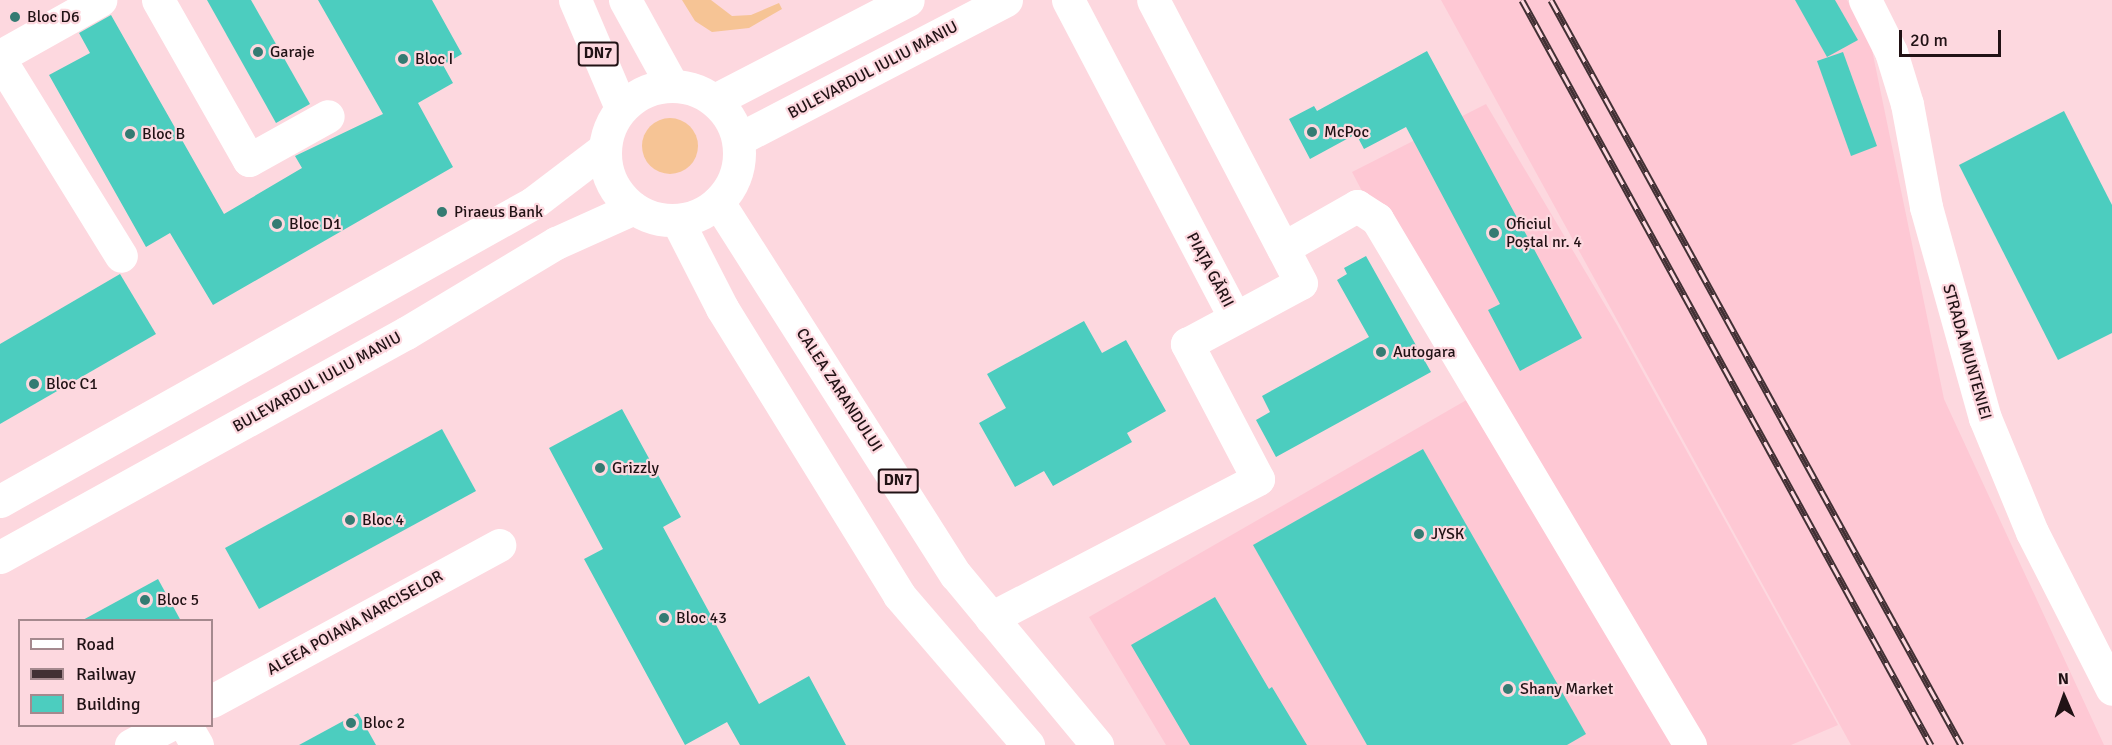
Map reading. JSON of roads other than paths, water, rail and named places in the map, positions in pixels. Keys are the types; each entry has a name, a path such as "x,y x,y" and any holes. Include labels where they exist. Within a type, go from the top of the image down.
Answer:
{"main road":[{"path":"100,0 0,58 121,256"},
{"path":"158,0 249,160 328,116"},
{"name":"DN7","path":"575,0 621,108"},
{"name":"DN7","path":"625,0 672,85"},
{"name":"BULEVARDUL IULIU MANIU","path":"739,139 1006,0"},
{"name":"PIAȚA GĂRII","path":"1068,0 1235,318 1301,283 1153,0"},
{"name":"STRADA MUNTENIEI","path":"1865,0 1891,52 1907,104 1926,207 1985,418 2032,532 2112,689"},
{"path":"715,100 888,5"},
{"path":"0,501 533,203 604,148 621,108 645,92 672,85 715,100 739,139 732,184 718,202 677,220 634,208 611,182 604,148"},
{"name":"CALEA ZARANDULUI","path":"718,202 956,575 1097,745"},
{"path":"1282,248 1357,206 1377,219 1690,745"},
{"name":"BULEVARDUL IULIU MANIU","path":"0,557 406,333 556,243 634,208"},
{"path":"677,220 722,308 899,595 1028,745"},
{"path":"991,618 1258,479 1188,344 1235,318"},
{"name":"ALEEA POIANA NARCISELOR","path":"213,700 499,545"},
{"path":"131,745 165,727"},
{"path":"187,727 197,745"}],"railway":[{"path":"1522,0 1931,745"},
{"path":"1551,0 1961,745"}],"place":[{"name":"Bloc D6","path":"15,17"},
{"name":"Garaje","path":"258,52"},
{"name":"Bloc I","path":"403,59"},
{"name":"McPoc","path":"1312,132"},
{"name":"Bloc B","path":"130,134"},
{"name":"Piraeus Bank","path":"442,212"},
{"name":"Bloc D1","path":"277,224"},
{"name":"Oficiul Poștal nr. 4","path":"1494,233"},
{"name":"Autogara","path":"1381,352"},
{"name":"Bloc C1","path":"34,384"},
{"name":"Grizzly","path":"600,468"},
{"name":"Bloc 4","path":"350,520"},
{"name":"JYSK","path":"1419,534"},
{"name":"Bloc 5","path":"145,600"},
{"name":"Bloc 43","path":"664,618"},
{"name":"Shany Market","path":"1508,689"},
{"name":"Bloc 2","path":"351,723"}]}
